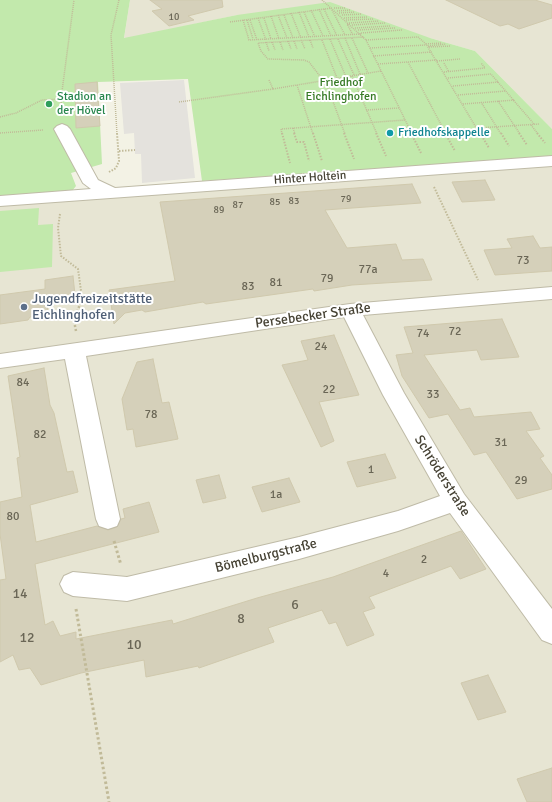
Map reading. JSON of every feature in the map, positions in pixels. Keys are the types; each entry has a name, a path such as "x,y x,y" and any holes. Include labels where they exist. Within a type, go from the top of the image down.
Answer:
{"street":[{"path":"62,129 91,183 113,193"},
{"name":"Hinter Holtein","path":"0,201 552,161"},
{"name":"Persebecker Straße","path":"0,362 75,341 350,310 552,293"},
{"name":"Schröderstraße","path":"350,310 394,395 455,501 552,631"},
{"path":"75,341 108,519"},
{"name":"Bömelburgstraße","path":"73,584 127,589 299,548 398,521 455,501"}],"path":[{"path":"0,117 16,113 42,100 62,99 74,0"},
{"path":"91,183 116,168 119,161 111,35 119,0"},
{"path":"322,0 358,30 366,40 405,120 486,299"},
{"path":"332,8 345,35"},
{"path":"230,22 319,9 345,8"},
{"path":"319,9 331,36"},
{"path":"324,9 337,36"},
{"path":"311,10 323,36"},
{"path":"336,11 350,10"},
{"path":"299,12 309,37"},
{"path":"304,12 315,37"},
{"path":"339,13 355,12"},
{"path":"291,13 301,38"},
{"path":"341,15 362,14"},
{"path":"278,15 287,38"},
{"path":"284,15 293,38"},
{"path":"271,16 279,39"},
{"path":"344,18 367,16"},
{"path":"258,18 266,40"},
{"path":"264,18 271,39"},
{"path":"250,19 257,40"},
{"path":"346,20 373,19"},
{"path":"244,20 249,40 337,36 402,30"},
{"path":"247,20 252,39"},
{"path":"350,24 379,21"},
{"path":"350,24 347,24 352,35"},
{"path":"350,24 385,24"},
{"path":"355,28 390,26"},
{"path":"358,30 395,28"},
{"path":"355,161 324,80 309,62 304,60 268,58 261,51 258,43 364,37"},
{"path":"366,40 418,37 427,45 491,151 484,152"},
{"path":"345,38 360,74"},
{"path":"352,38 368,73"},
{"path":"330,39 346,77"},
{"path":"338,39 354,75"},
{"path":"302,40 305,49"},
{"path":"310,40 313,48"},
{"path":"322,40 338,78"},
{"path":"288,41 291,49"},
{"path":"294,41 297,49"},
{"path":"266,42 269,51"},
{"path":"272,42 275,50"},
{"path":"280,42 283,50"},
{"path":"427,45 441,43"},
{"path":"370,48 446,44"},
{"path":"427,45 451,46"},
{"path":"374,56 432,52"},
{"path":"377,64 460,59"},
{"path":"408,62 457,153 450,154"},
{"path":"444,63 449,72"},
{"path":"444,72 485,68 481,63"},
{"path":"179,102 254,93 380,70"},
{"path":"448,78 491,74 515,100 545,144"},
{"path":"352,76 387,159 381,159"},
{"path":"269,80 273,89"},
{"path":"453,86 500,82"},
{"path":"297,85 323,164 317,164"},
{"path":"458,95 506,91"},
{"path":"463,104 515,100"},
{"path":"498,101 527,145"},
{"path":"481,102 513,151"},
{"path":"366,110 399,108"},
{"path":"291,166 281,129 405,120"},
{"path":"478,128 539,124"},
{"path":"293,128 297,142 304,142 310,165"},
{"path":"0,134 62,129"},
{"path":"119,151 135,150"},
{"path":"68,196 62,201 58,228 61,256 78,269 82,298 74,321 75,341"},
{"path":"108,519 127,589"},
{"path":"73,584 109,802"}],"shaded area":[{"path":"130,0 552,0 552,129 475,51 430,38 237,15 124,39"},
{"path":"184,80 195,178 142,183 141,154 135,154 134,133 124,134 120,83"},
{"path":"552,165 552,802 0,802 0,205"}],"green space":[{"name":"Friedhof Eichlinghofen","path":"0,0 130,0 124,38 237,15 330,2 430,38 475,51 552,129 552,156 202,181 188,79 98,82 102,164 71,173 76,186 72,191 0,197"},
{"path":"39,208 38,225 53,224 52,267 0,272 0,211"}],"building":[{"path":"150,0 222,0 223,7 188,16 194,20 169,26 152,11 162,9"},
{"path":"446,0 535,0 552,5 552,18 519,29 508,24 500,26"},
{"path":"97,82 100,126 76,128 75,84"},
{"path":"485,180 495,200 462,202 452,182"},
{"path":"412,184 421,203 325,210 347,248 396,244 402,260 423,259 432,280 352,285 314,291 313,289 206,304 203,302 145,312 142,310 125,313 114,324 109,290 175,281 160,202"},
{"path":"533,236 540,248 552,247 552,271 495,275 484,250 512,248 507,239"},
{"name":"Jugendfreizeitstätte Eichlinghofen","path":"73,276 75,295 47,299 48,314 30,317 28,320 0,324 0,295 45,289 45,280"},
{"path":"502,319 519,357 481,360 477,350 424,355 460,410 470,408 474,417 531,412 540,429 526,431 544,456 540,458 552,475 552,489 517,499 486,452 474,455 448,414 429,418 402,376 396,355 413,353 404,327"},
{"path":"334,335 359,395 319,402 334,441 321,447 282,365 308,360 301,341"},
{"path":"153,359 162,403 169,402 178,439 136,447 133,429 127,430 122,399 137,362"},
{"path":"44,368 50,405 54,413 67,472 73,471 78,492 30,505 36,542 97,526 108,530 117,527 121,519 125,518 123,509 149,502 159,532 35,564 45,625 53,621 60,636 76,632 76,639 172,620 173,624 257,598 333,577 461,531 486,569 460,579 451,566 369,597 375,608 363,612 374,635 347,646 336,622 329,624 322,610 268,628 274,642 199,668 198,666 146,677 144,660 81,673 41,685 30,668 19,670 13,655 0,662 0,580 6,579 0,534 0,502 22,497 17,458 20,457 8,376"},
{"path":"385,454 396,478 357,487 347,462"},
{"path":"219,475 226,498 203,503 196,480"},
{"path":"289,478 300,502 262,512 252,487"},
{"path":"488,675 506,712 478,720 461,683"},
{"path":"552,768 552,802 527,802 517,779"}],"place":[{"name":"Stadion an der Hövel","path":"49,104"},
{"name":"Friedhofskappelle","path":"390,133"},
{"name":"Jugendfreizeitstätte Eichlinghofen","path":"24,307"}]}
